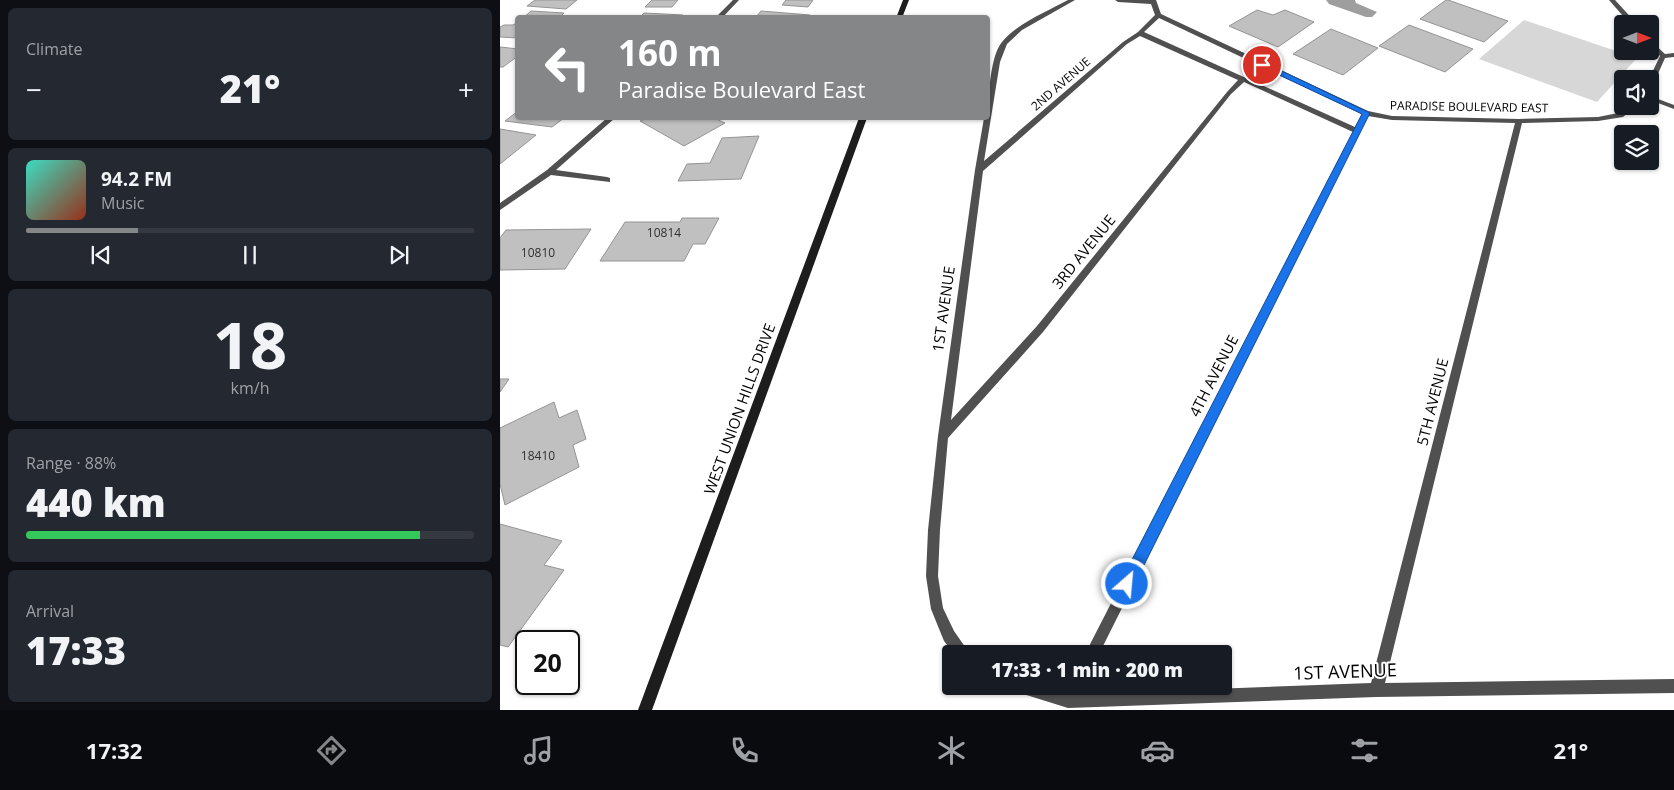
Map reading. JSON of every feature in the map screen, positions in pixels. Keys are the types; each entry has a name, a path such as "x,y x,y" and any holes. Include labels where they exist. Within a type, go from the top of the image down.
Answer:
{"main road":[{"path":"900,15 906,0"},
{"name":"WEST UNION HILLS DRIVE","path":"645,710 862,120"}],"street":[{"path":"721,15 736,0"},
{"name":"1ST AVENUE","path":"990,107 998,62 1004,43 1020,29 1072,0"},
{"path":"1118,0 1153,1 1158,15"},
{"path":"1612,0 1626,15"},
{"name":"2ND AVENUE","path":"979,170 1158,15"},
{"name":"PARADISE BOULEVARD EAST","path":"1158,15 1366,113 1392,118 1519,121 1610,118 1616,115"},
{"path":"1140,32 1357,131"},
{"path":"1659,52 1663,56"},
{"path":"1663,56 1674,55"},
{"path":"1657,70 1663,56"},
{"name":"3RD AVENUE","path":"943,436 1040,329 1229,93 1242,80"},
{"path":"1659,101 1674,107"},
{"name":"4TH AVENUE","path":"1097,645 1366,113"},
{"path":"500,207 550,172 609,120"},
{"name":"1ST AVENUE","path":"956,645 949,636 937,609 932,576 934,530 943,436 979,170 988,120"},
{"name":"5TH AVENUE","path":"1376,690 1519,121"},
{"path":"550,172 607,180"},
{"name":"1ST AVENUE","path":"1048,695 1068,701 1376,690 1674,686"},
{"path":"1068,701 1071,695"}],"shaded area":[{"path":"1326,0 1355,0 1356,3 1377,12 1372,17 1366,17 1329,4"},
{"path":"1524,20 1614,50 1614,60 1635,60 1626,70 1614,70 1614,83 1597,102 1479,59"}],"building":[{"path":"535,0 577,0 566,9 527,6"},
{"path":"652,0 678,0 672,7 645,7"},
{"path":"786,0 813,0 808,7 782,5"},
{"path":"1446,0 1508,21 1484,42 1420,19"},
{"path":"1257,10 1273,15 1285,10 1314,22 1278,47 1229,26"},
{"path":"531,11 564,13 562,15 526,15"},
{"path":"761,11 810,15 758,15"},
{"path":"644,13 683,15 642,15"},
{"path":"515,24 515,38 500,37 500,27"},
{"path":"1409,25 1473,49 1445,72 1379,46"},
{"path":"1331,29 1378,48 1343,75 1293,54"},
{"path":"500,47 515,49 515,58 503,67 500,67"},
{"path":"515,113 515,120 561,120 552,127 505,121"},
{"path":"718,120 725,123 684,146 640,121"},
{"path":"500,129 536,135 500,164"},
{"path":"759,136 741,179 678,181 687,164 710,163 722,138"},
{"path":"682,218 719,218 705,244 693,244 684,261 600,261 625,222 680,222"},
{"path":"591,229 565,269 500,270 500,238 506,230"},
{"path":"500,379 509,379 500,392"},
{"path":"554,402 559,418 577,410 586,439 573,445 579,467 505,505 500,484 500,428"},
{"path":"500,524 562,541 544,565 564,570 520,630 515,630 515,637 508,647 500,645"}],"route":[{"path":"1127,584 1366,113 1262,65"}]}
